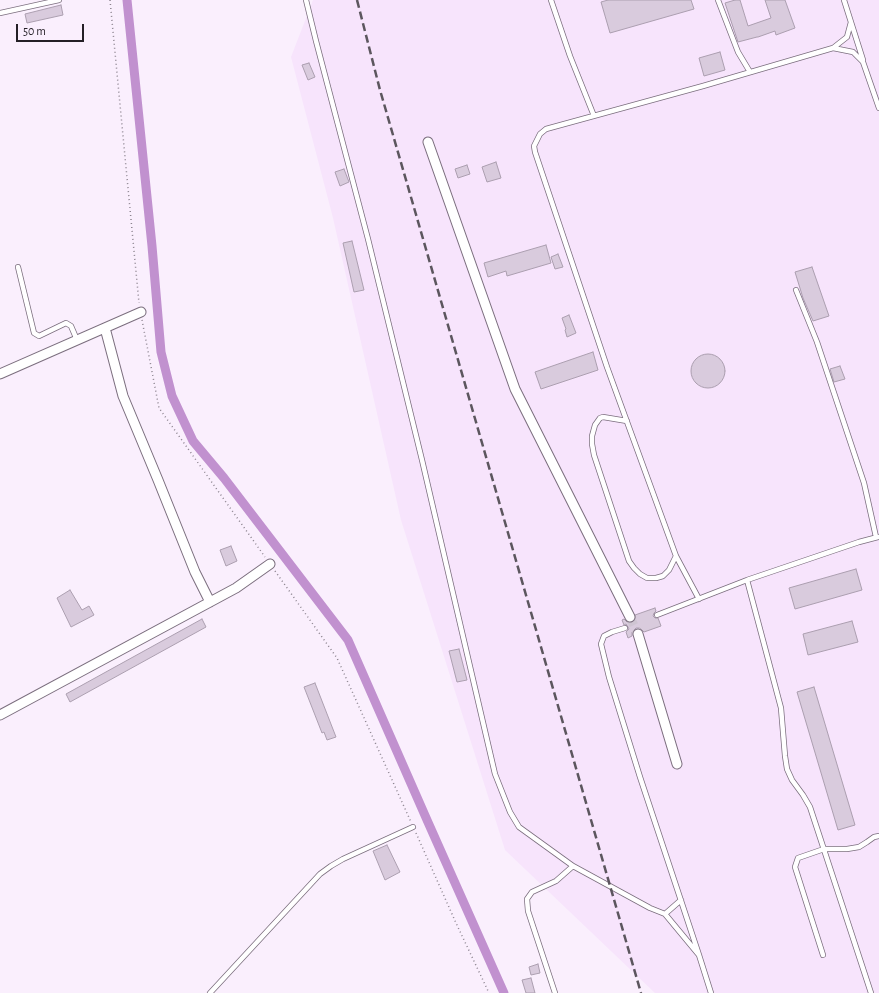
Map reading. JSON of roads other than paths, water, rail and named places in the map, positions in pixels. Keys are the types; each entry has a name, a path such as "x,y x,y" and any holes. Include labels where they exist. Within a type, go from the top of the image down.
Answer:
{"street":[{"path":"428,142 515,389 630,617"},
{"path":"0,374 141,312"},
{"path":"105,328 124,396 195,572 210,602"},
{"path":"0,715 236,588 270,564"},
{"path":"638,634 677,764"}],"lane":[{"path":"0,13 59,0"},
{"path":"306,0 368,239 422,460 495,774 510,812 519,826 573,866 650,908 664,914 700,955"},
{"path":"551,0 570,56 594,116"},
{"path":"718,0 738,52 750,72"},
{"path":"844,0 879,108"},
{"path":"699,599 676,556 607,367 534,146 540,134 546,129 833,48 847,37 851,22"},
{"path":"833,48 853,52 863,62"},
{"path":"18,267 34,333 39,336 66,323 71,326 77,340"},
{"path":"657,615 747,580 858,542 878,537 864,484 819,349 796,290"},
{"path":"627,421 600,418 595,424 592,444 594,455 629,561 640,574 647,578 656,578 663,576 670,570 676,556"},
{"path":"747,580 781,708 787,769 792,780 810,807 871,993"},
{"path":"625,628 604,636 601,644 609,677 640,777 700,955 711,993"},
{"path":"210,993 320,874 343,859 413,827"},
{"path":"823,955 795,867 798,858 824,849 853,848 879,836"},
{"path":"555,993 528,911 527,898 532,892 556,881 573,866"},
{"path":"664,914 681,900"}],"waterway":[{"path":"127,0 152,246 161,352 172,396 193,441 224,478 348,640 504,993"}],"tunnel":[{"path":"630,617 638,634"}],"railway":[{"path":"357,0 380,90 641,993"}]}
